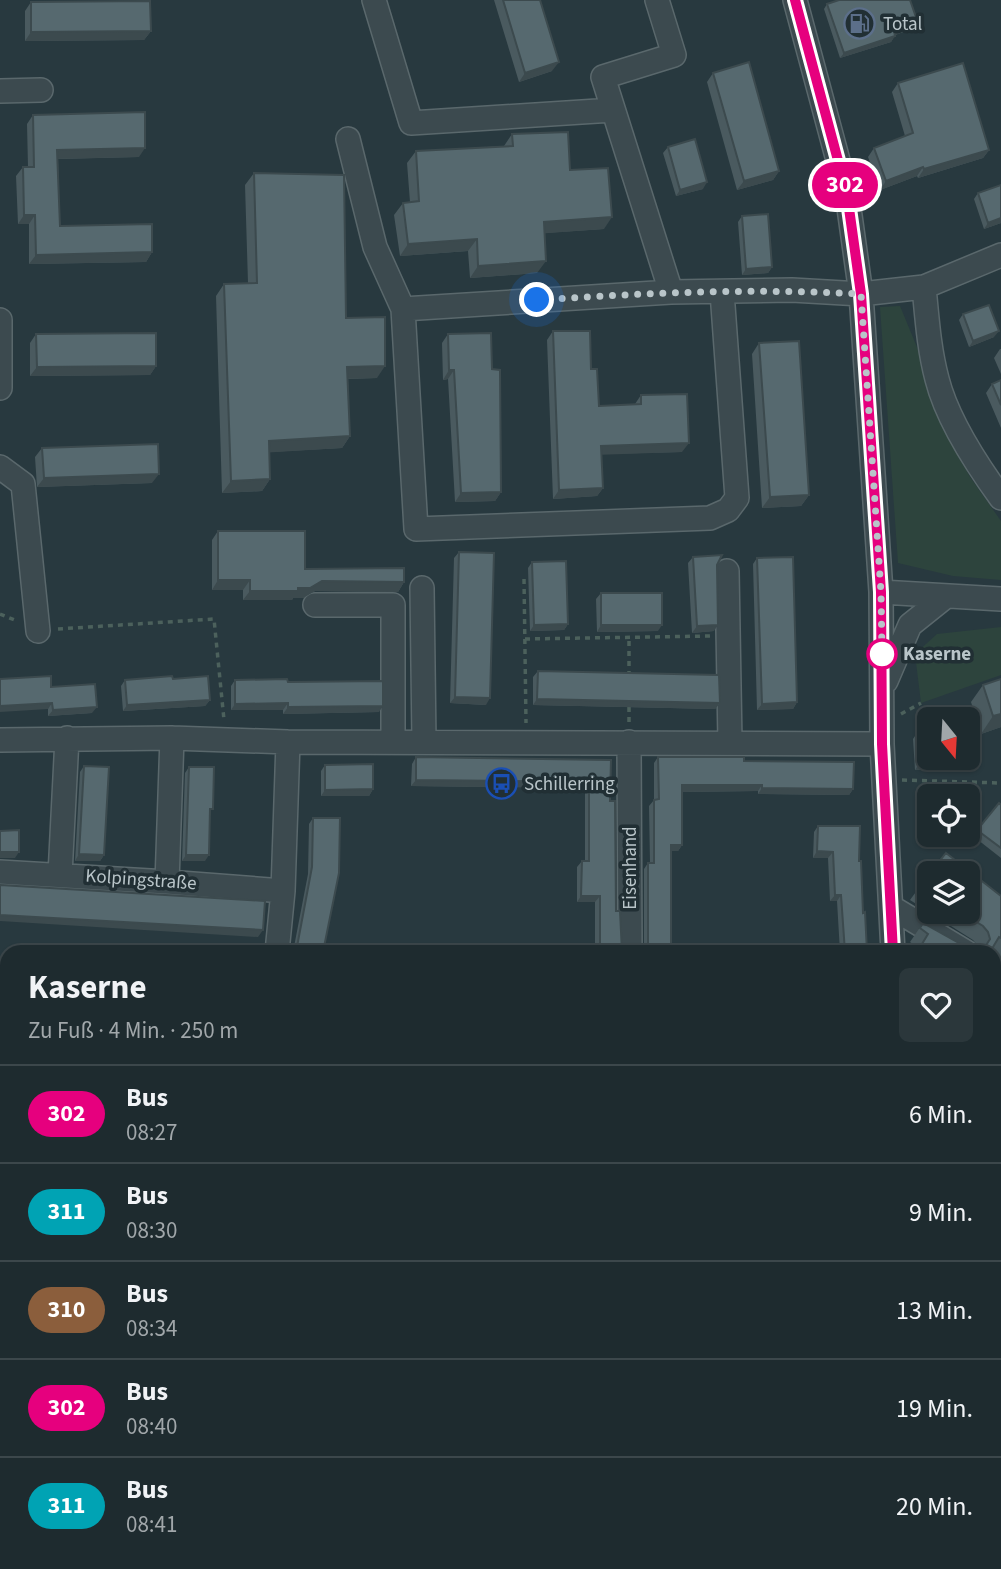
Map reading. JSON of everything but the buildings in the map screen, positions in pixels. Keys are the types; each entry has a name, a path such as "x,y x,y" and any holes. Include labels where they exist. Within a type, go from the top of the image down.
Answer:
{"street":[{"path":"374,0 411,123 613,110"},
{"path":"657,0 674,55 603,77 671,292"},
{"path":"794,0 847,194 861,294 881,592 882,744 893,945"},
{"path":"0,91 41,90"},
{"path":"348,139 375,247 403,310 416,529 710,518 728,510 737,498 722,292"},
{"path":"403,310 671,292 792,290 861,294 924,287 1001,255"},
{"path":"924,287 928,331 937,380 957,427 1001,498"},
{"path":"0,320 1,386"},
{"path":"0,467 23,484 38,631"},
{"path":"727,571 730,743"},
{"path":"422,588 424,742"},
{"path":"881,592 1001,599"},
{"path":"883,690 909,625 945,597"},
{"path":"315,605 393,605 393,743"},
{"path":"60,875 67,738"},
{"path":"0,740 172,738 393,743 882,744"},
{"path":"167,882 172,738"},
{"path":"278,945 283,891 288,742"},
{"name":"Eisenhand","path":"629,742 631,945"},
{"name":"Kolpingstraße","path":"0,872 283,891"},
{"path":"891,907 954,945"}],"path":[{"path":"524,579 524,742"},
{"path":"38,631 214,619 226,740"},
{"path":"629,636 629,676"},
{"path":"526,639 729,636"},
{"path":"629,702 629,742"},
{"path":"910,709 921,703"},
{"path":"884,779 1001,783"}],"green space":[{"path":"900,306 921,357 927,389 947,436 970,477 1001,521 1001,580 953,576 898,563 880,307"},
{"path":"1001,627 1001,675 921,703 915,654 937,634"}],"bus line":[{"name":"302","path":"795,0 847,194 861,294 881,592 882,744 893,945"}],"place":[{"name":"Total","path":"860,24"},
{"name":"Kaserne","path":"882,654"},
{"name":"Schillerring","path":"501,784"}],"route":[{"path":"537,300 671,292 792,290 861,294 881,592 882,654"}]}
